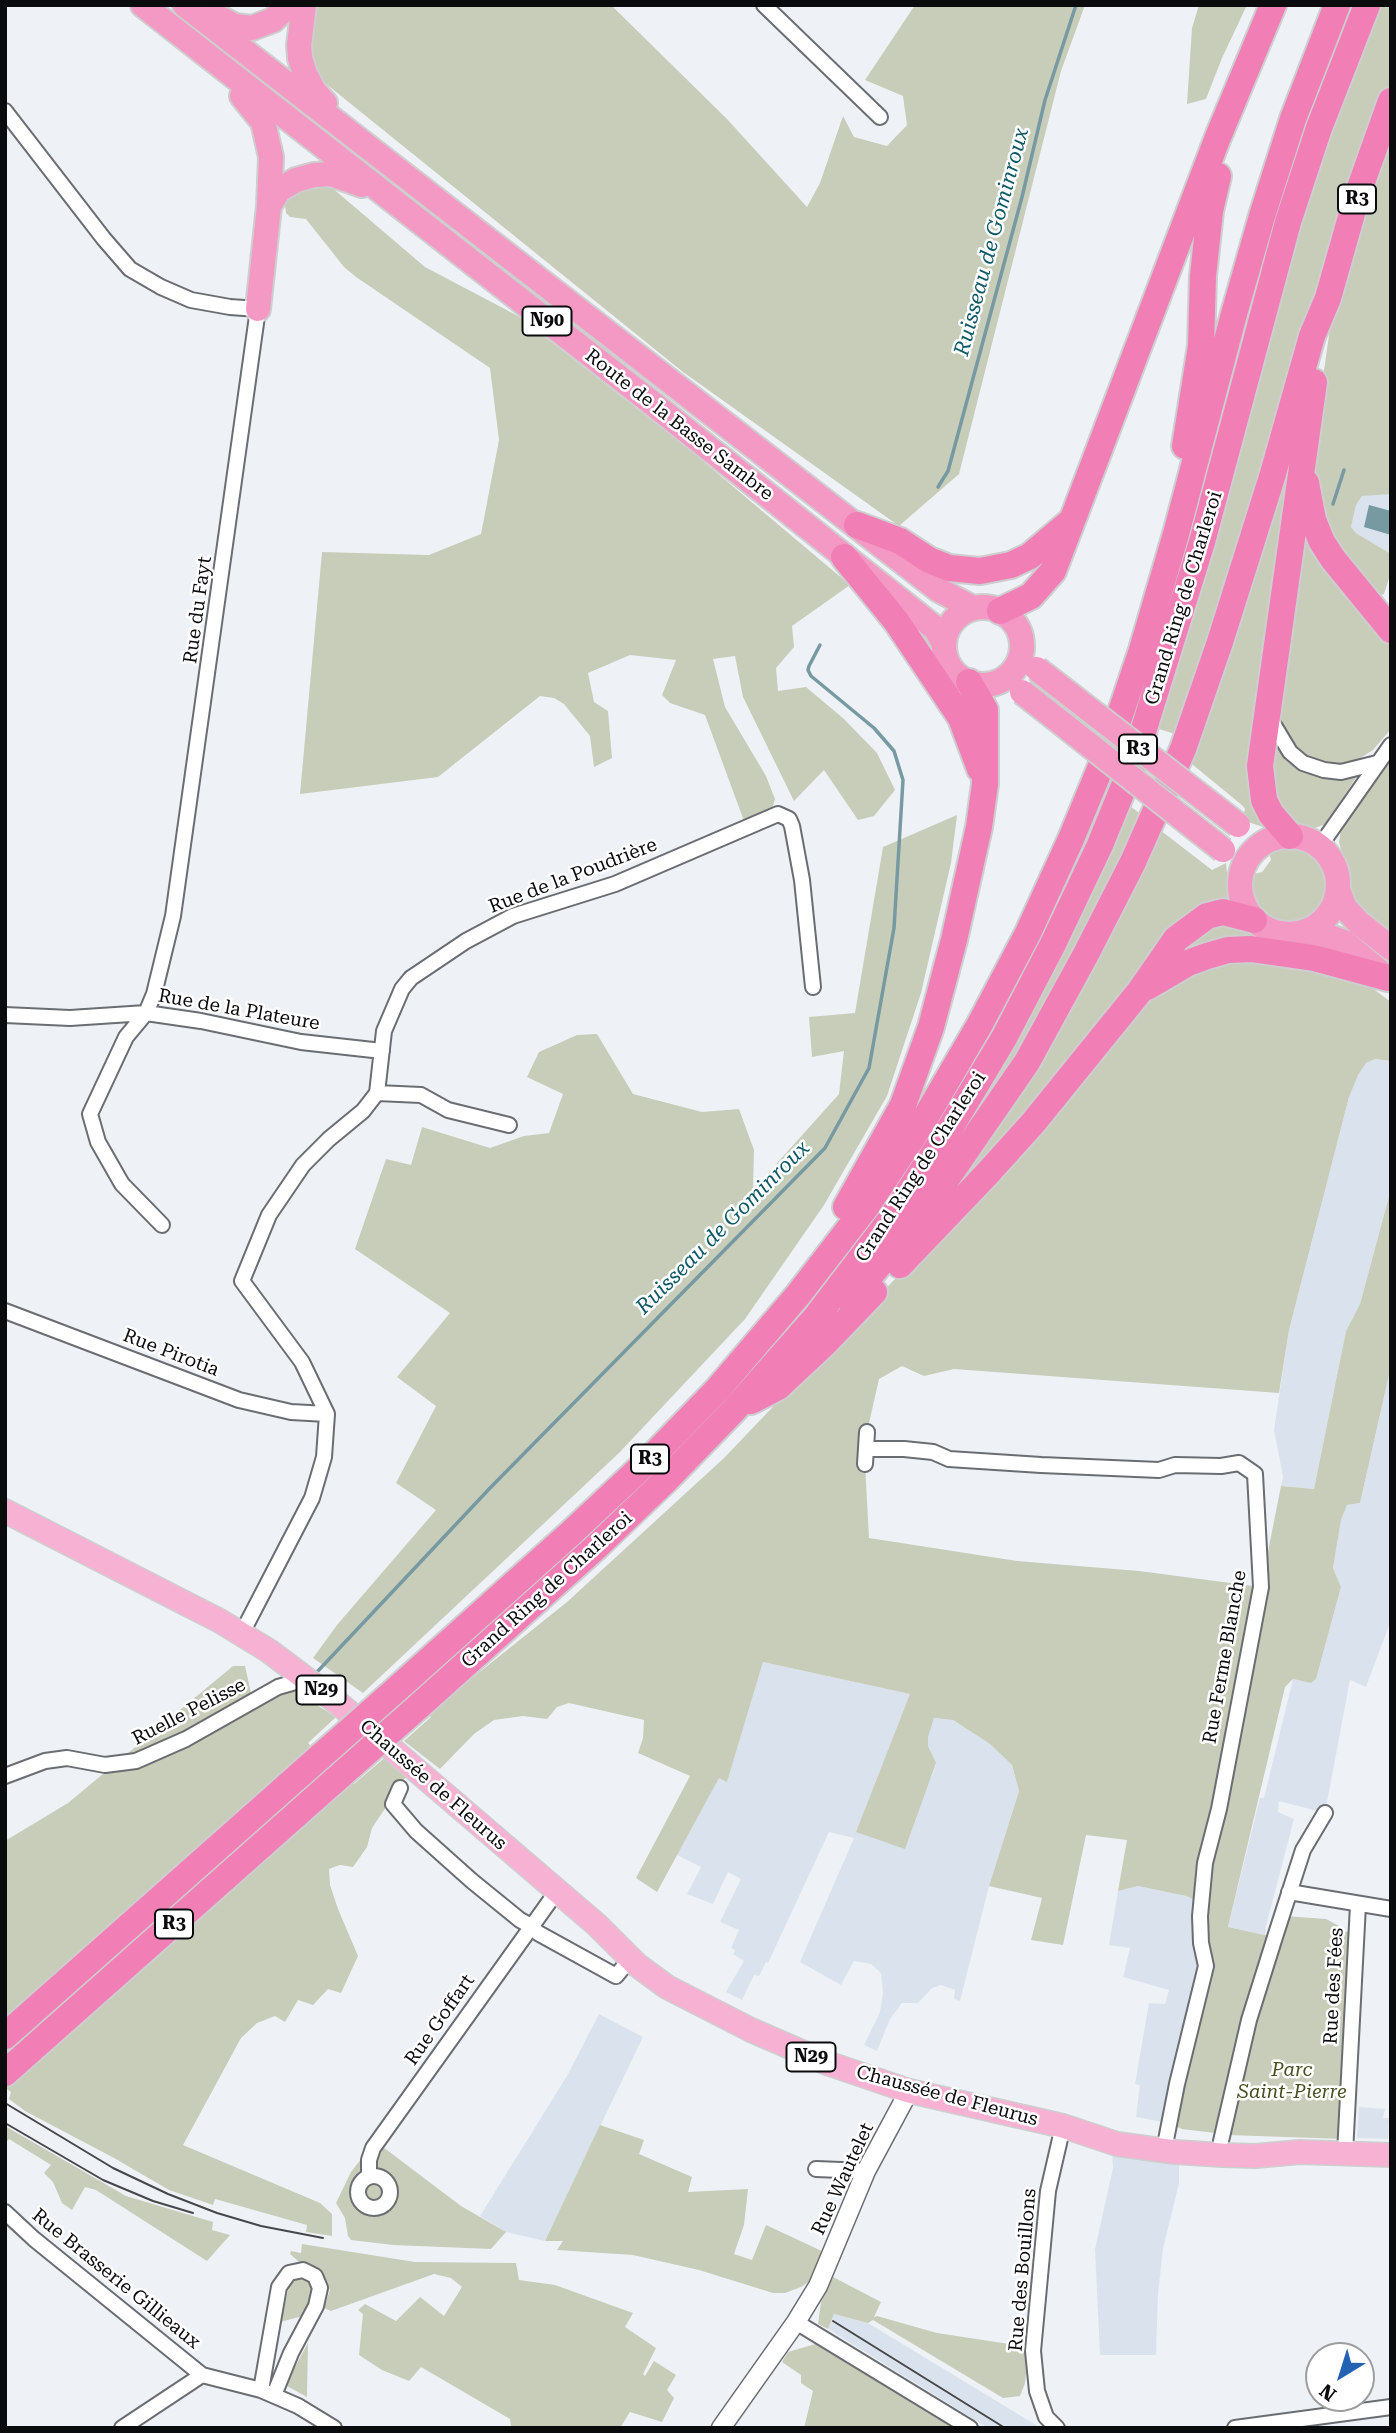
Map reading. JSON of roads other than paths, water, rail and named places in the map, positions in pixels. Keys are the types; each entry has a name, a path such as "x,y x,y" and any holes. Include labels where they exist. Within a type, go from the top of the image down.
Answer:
{"highway":[{"name":"Route de la Basse Sambre","path":"143,5 936,629 944,644"},
{"name":"Route de la Basse Sambre","path":"186,5 939,590 973,608"},
{"path":"197,5 243,29 273,20 289,5"},
{"name":"N90","path":"304,5 300,58 304,74 314,91 325,102 327,114"},
{"path":"1000,611 1031,596 1053,571 1273,5"},
{"name":"Grand Ring de Charleroi","path":"5,2036 571,1533 650,1458 717,1390 798,1295 866,1207 924,1120 981,1024 1028,933 1109,747 1142,650 1176,534 1262,216 1293,119 1337,5"},
{"name":"Grand Ring de Charleroi","path":"5,2073 419,1706 596,1547 667,1479 734,1410 817,1316 888,1223 947,1133 1004,1038 1100,845 1133,764 1224,465 1261,316 1288,222 1367,5"},
{"name":"N90","path":"182,36 246,100 263,122 271,157 269,206 258,309"},
{"path":"1176,534 1176,493 1201,346 1203,276 1210,211 1236,96"},
{"name":"R3","path":"1328,298 1357,196 1391,101"},
{"name":"N90","path":"269,206 279,190 296,180 314,175 331,174 382,192"},
{"path":"778,1387 928,1207 1027,1062 1127,874 1183,749 1272,477 1312,336 1328,298"},
{"path":"1282,837 1263,790 1260,766 1303,451 1328,298"},
{"path":"1303,451 1308,500 1322,542 1391,630"},
{"path":"857,525 900,541 929,560 949,568 979,570 1011,565 1030,556 1070,522"},
{"path":"844,557 896,621 961,719 985,784"},
{"path":"996,683 1017,666 1022,639 1014,622 1000,611 983,606 973,608 949,625 944,644 945,654 953,671 978,685 1009,685 1022,692 1223,850 1241,874 1241,894 1248,912 1265,928 1277,933 1322,934 1343,942 1389,979"},
{"path":"1022,648 1037,669 1238,825 1254,834 1301,838 1320,846 1332,860 1338,890 1335,904 1327,916 1317,926 1304,932"},
{"path":"798,1295 810,1261 835,1227 903,1105 931,1027 954,940 979,827 985,784 985,710 969,682"},
{"path":"1241,874 1253,852 1282,837"},
{"path":"1338,890 1345,908 1359,923 1391,948"},
{"path":"734,1410 778,1387 825,1343 987,1174 1033,1123 1140,991 1176,939 1207,916 1223,912 1254,920"},
{"path":"1140,991 1188,963 1221,952 1240,950 1273,951 1314,958 1389,979"}],"main road":[{"name":"Chaussée de Fleurus","path":"5,1511 242,1633 338,1703 597,1925 630,1959 667,1987 751,2030 827,2063 909,2091 1063,2126 1117,2144 1221,2141 1300,2152"},
{"name":"Chaussée de Fleurus","path":"597,1925 644,1955 718,2012"},
{"name":"Chaussée de Fleurus","path":"1165,2143 1255,2156 1300,2152 1391,2155"}],"street":[{"path":"764,5 880,117"},
{"path":"5,111 130,269 161,287 191,299 230,307 258,309"},
{"name":"Rue du Fayt","path":"162,1225 122,1184 98,1142 90,1114 126,1037 146,1013 154,994 173,916 258,309"},
{"path":"1268,715 1290,752 1303,763 1341,772 1377,763"},
{"path":"1320,846 1391,745"},
{"name":"Rue de la Poudrière","path":"377,1093 384,1031 402,989 411,978 466,942 513,916 615,884 778,814 789,820 792,826 802,880 813,987"},
{"name":"Rue de la Plateure","path":"5,1015 70,1018 146,1013 201,1021 301,1042 382,1051"},
{"path":"242,1633 312,1498 324,1457 327,1414 302,1362 242,1281 269,1215 303,1165 363,1111 377,1093 421,1095 448,1110 509,1125"},
{"name":"Rue Pirotia","path":"5,1311 239,1400 291,1412 327,1414"},
{"path":"865,1464 867,1432"},
{"name":"Rue Ferme Blanche","path":"866,1449 933,1452 949,1459 1159,1470 1175,1465 1221,1466 1240,1463 1255,1474 1261,1587 1219,1810 1205,1863 1200,1916 1201,1943 1206,1966 1165,2143"},
{"name":"Ruelle Pelisse","path":"5,1776 56,1759 67,1758 105,1765 136,1762 186,1739 278,1687 306,1679"},
{"path":"400,1788 393,1804 416,1831 520,1920 538,1933 616,1976 630,1959"},
{"path":"1221,2141 1250,2020 1289,1892 1303,1850 1325,1813"},
{"name":"Rue Goffart","path":"369,2177 369,2160 373,2148 557,1891"},
{"path":"1289,1892 1391,1909"},
{"name":"Rue des Fées","path":"1345,2153 1358,1905"},
{"name":"Rue Wautelet","path":"796,2322 818,2286 866,2171 909,2091"},
{"name":"Rue des Bouillons","path":"1056,2428 1046,2417 1037,2391 1033,2351 1048,2191 1063,2126"},
{"path":"816,2169 866,2171"},
{"name":"Rue Brasserie Gillieaux","path":"5,2212 34,2239 202,2375"},
{"path":"303,2270 315,2276 320,2288 316,2306 267,2392 279,2287 289,2273 303,2270"},
{"path":"721,2428 796,2322 970,2428"},
{"path":"122,2428 202,2375 267,2392 298,2406 334,2428"},
{"path":"1235,2428 1391,2407"}],"water":[{"path":"1369,505 1391,511 1391,535 1364,527"}],"waterway":[{"name":"Ruisseau de Gominroux","path":"938,487 948,471 1022,197 1045,100 1076,5"},
{"path":"1333,504 1344,470"},
{"name":"Ruisseau de Gominroux","path":"317,1672 491,1487 825,1148 869,1068 894,928 903,780 894,751 874,728 811,676 809,666 820,645"}],"tram line":[{"path":"5,2103 113,2168 168,2194 261,2226 323,2238"},
{"path":"5,2123 103,2180 153,2201 193,2213"},
{"path":"833,2321 1005,2428"}],"park label":[{"name":"Parc Saint-Pierre","path":"1292,2081"}]}
